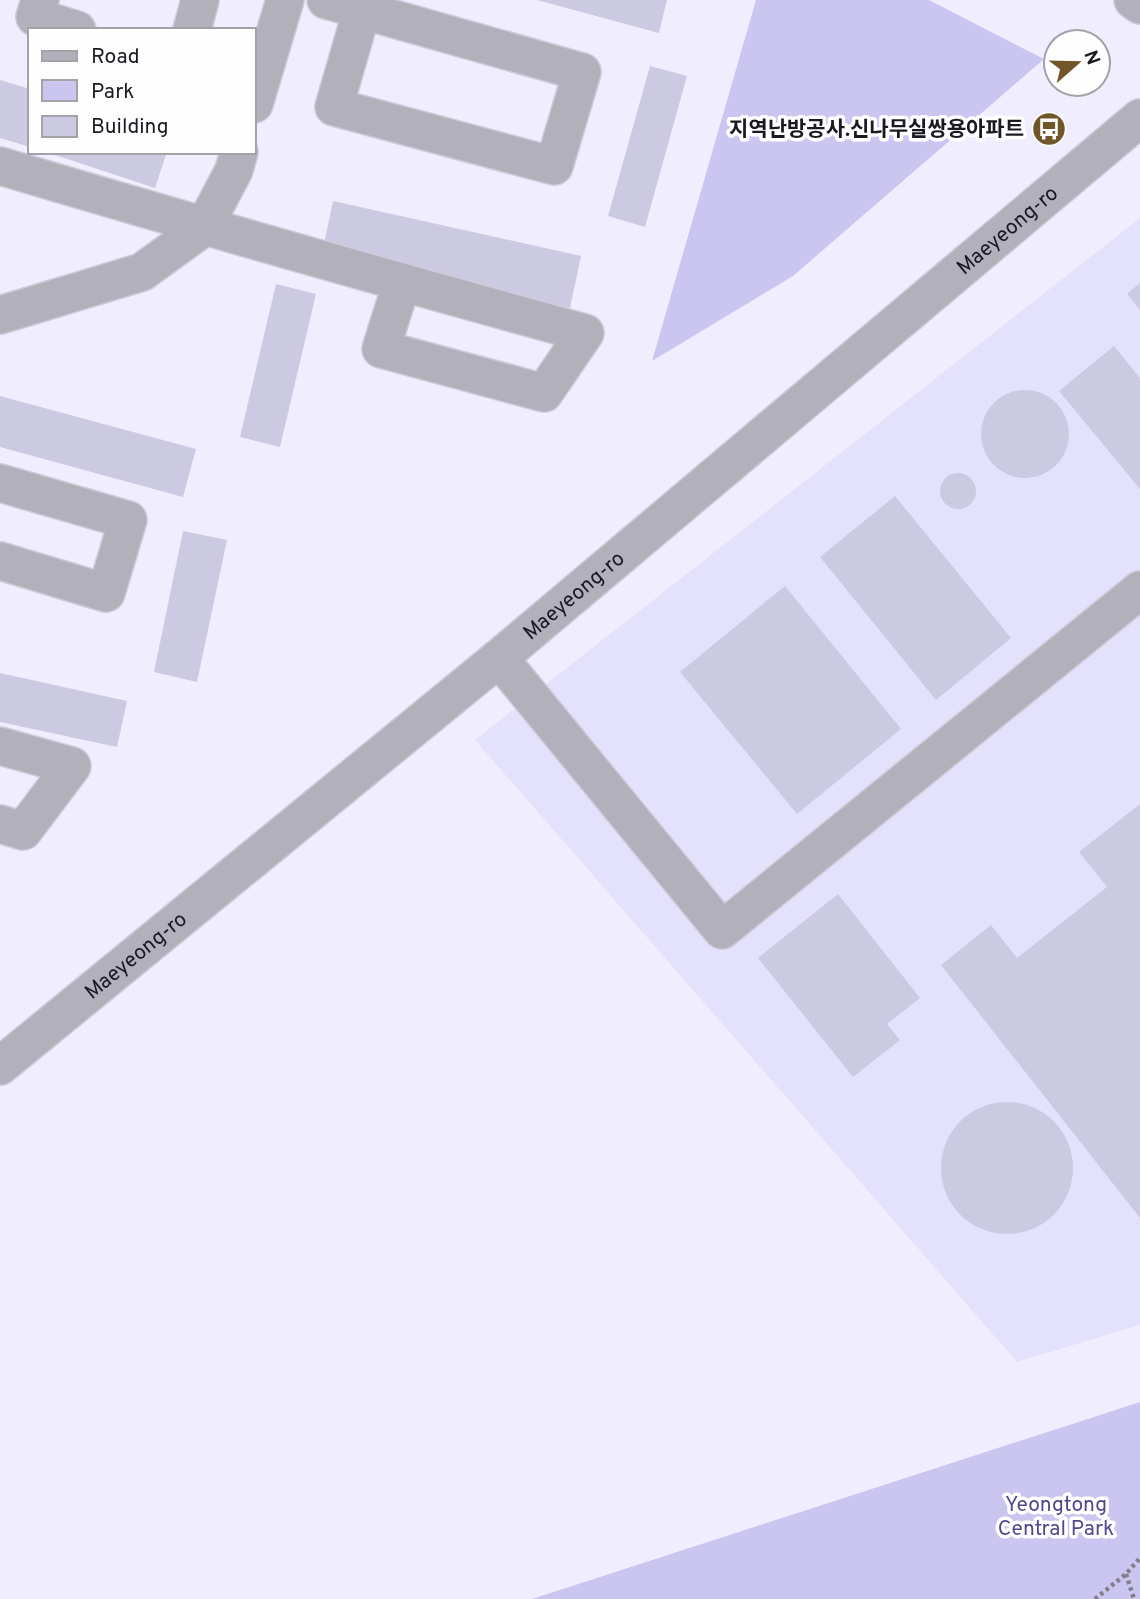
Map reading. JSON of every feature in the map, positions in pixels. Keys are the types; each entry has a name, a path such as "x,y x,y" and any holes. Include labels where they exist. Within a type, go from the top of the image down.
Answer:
{"street":[{"path":"40,0 35,17 71,28"},
{"path":"193,28 200,0"},
{"path":"256,97 285,0"},
{"path":"326,0 362,10 582,72 554,166 334,107 362,10"},
{"path":"1133,0 1140,5"},
{"name":"Maeyeong-ro","path":"0,1066 499,658 1140,118"},
{"path":"0,315 142,272 204,227 234,170 238,154"},
{"path":"0,166 204,227 402,282 585,333 544,393 380,349 402,282"},
{"path":"0,483 128,520 106,593 0,561"},
{"path":"499,658 722,930 1140,590"},
{"path":"0,746 72,766 23,831 0,824"}],"path":[{"path":"1095,1599 1126,1574 1140,1558"},
{"path":"1126,1574 1134,1599"}],"shaded area":[{"path":"1140,218 1140,1325 1017,1362 475,740"}],"green space":[{"path":"756,0 929,0 1042,58 793,276 652,361"},
{"name":"Yeongtong Central Park","path":"1140,1402 1140,1599 532,1599"}],"building":[{"path":"537,0 667,0 659,33"},
{"path":"650,66 687,76 645,227 608,216"},
{"path":"0,80 28,88 28,146 0,138"},
{"path":"52,154 166,154 155,188"},
{"path":"333,201 581,256 570,308 322,253"},
{"path":"1140,283 1140,310 1127,294"},
{"path":"276,284 316,294 280,447 240,437"},
{"path":"1114,346 1140,378 1140,489 1059,391"},
{"path":"1025,390 1042,393 1056,403 1066,417 1069,434 1066,451 1056,465 1042,475 1025,478 1008,475 994,465 984,451 981,434 984,417 994,403 1008,393"},
{"path":"0,396 196,449 183,497 0,447"},
{"path":"958,473 971,478 976,491 971,504 958,509 945,504 940,491 945,478"},
{"path":"895,496 1011,638 936,700 820,557"},
{"path":"183,531 227,540 197,682 154,672"},
{"path":"785,586 901,729 797,814 680,672"},
{"path":"0,673 127,701 117,747 0,722"},
{"path":"1140,804 1140,1218 941,965 991,925 1017,958 1107,887 1079,852"},
{"path":"838,894 920,998 887,1024 900,1040 853,1077 758,958"},
{"path":"1007,1102 1032,1107 1053,1122 1068,1143 1073,1168 1068,1193 1053,1214 1032,1229 1007,1234 982,1229 961,1214 946,1193 941,1168 946,1143 961,1122 982,1107"}],"place":[{"name":"지역난방공사.신나무실쌍용아파트","path":"1049,129"}]}
